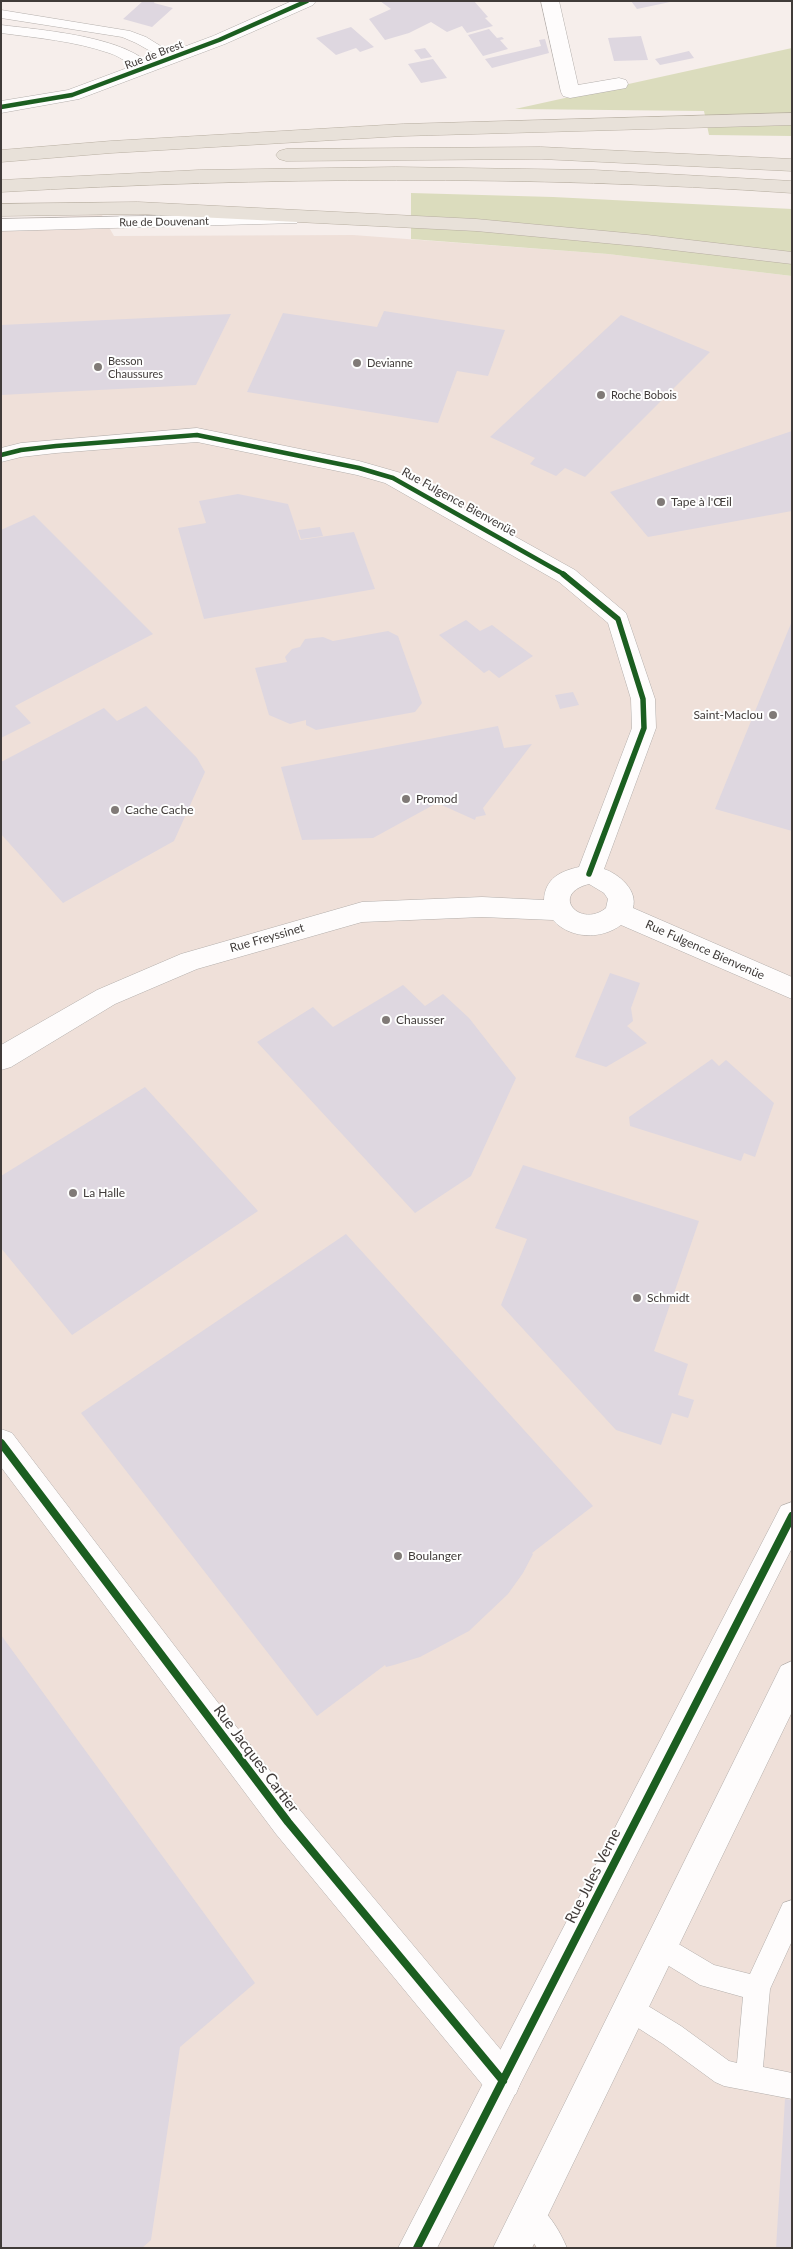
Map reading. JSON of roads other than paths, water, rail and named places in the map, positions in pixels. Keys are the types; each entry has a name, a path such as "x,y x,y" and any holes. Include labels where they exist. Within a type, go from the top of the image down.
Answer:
{"highway":[{"path":"1,156 111,147 403,130 792,119"},
{"path":"1,165 346,153 541,153 792,165"},
{"path":"1,186 190,177 343,173 559,176 792,187"},
{"path":"1,210 138,208 476,225 647,241 792,258"}],"street":[{"name":"Rue de Brest","path":"1,108 72,95 147,69 307,1"},
{"path":"550,1 570,92 619,84"},
{"name":"Rue de Douvenant","path":"1,225 326,218"},
{"name":"Rue Fulgence Bienvenüe","path":"1,455 21,450 56,446 197,435 359,468 393,478 567,576 618,619 643,699 644,728 588,874"},
{"path":"588,874 607,880 618,891 621,906 611,919 603,924 587,925 572,922 558,910 555,901 556,892 560,885 568,879 588,874"},
{"name":"Rue Freyssinet","path":"1,1059 51,1028 106,998 190,960 362,912 482,907 558,910"},
{"name":"Rue Fulgence Bienvenüe","path":"617,912 792,989"},
{"name":"Rue Jacques Cartier","path":"1,1443 288,1822 502,2081"},
{"name":"Rue Jules Verne","path":"417,2248 792,1516"},
{"path":"512,2248 792,1677"}],"lane":[{"path":"1,14 125,34 141,40 173,58"},
{"path":"1,29 108,47 140,62 147,69"},
{"path":"749,2077 757,1988 792,1912"},
{"path":"660,1946 709,1976 757,1988"},
{"path":"630,2008 672,2035 724,2073 792,2086"},
{"path":"529,2213 554,2248"}],"place":[{"name":"Devianne","path":"357,363"},
{"name":"Besson Chaussures","path":"98,367"},
{"name":"Roche Bobois","path":"601,395"},
{"name":"Tape à l'Œil","path":"661,502"},
{"name":"Saint-Maclou","path":"773,715"},
{"name":"Promod","path":"406,799"},
{"name":"Cache Cache","path":"115,810"},
{"name":"Chausser","path":"386,1020"},
{"name":"La Halle","path":"73,1193"},
{"name":"Schmidt","path":"637,1298"},
{"name":"Boulanger","path":"398,1556"}]}
